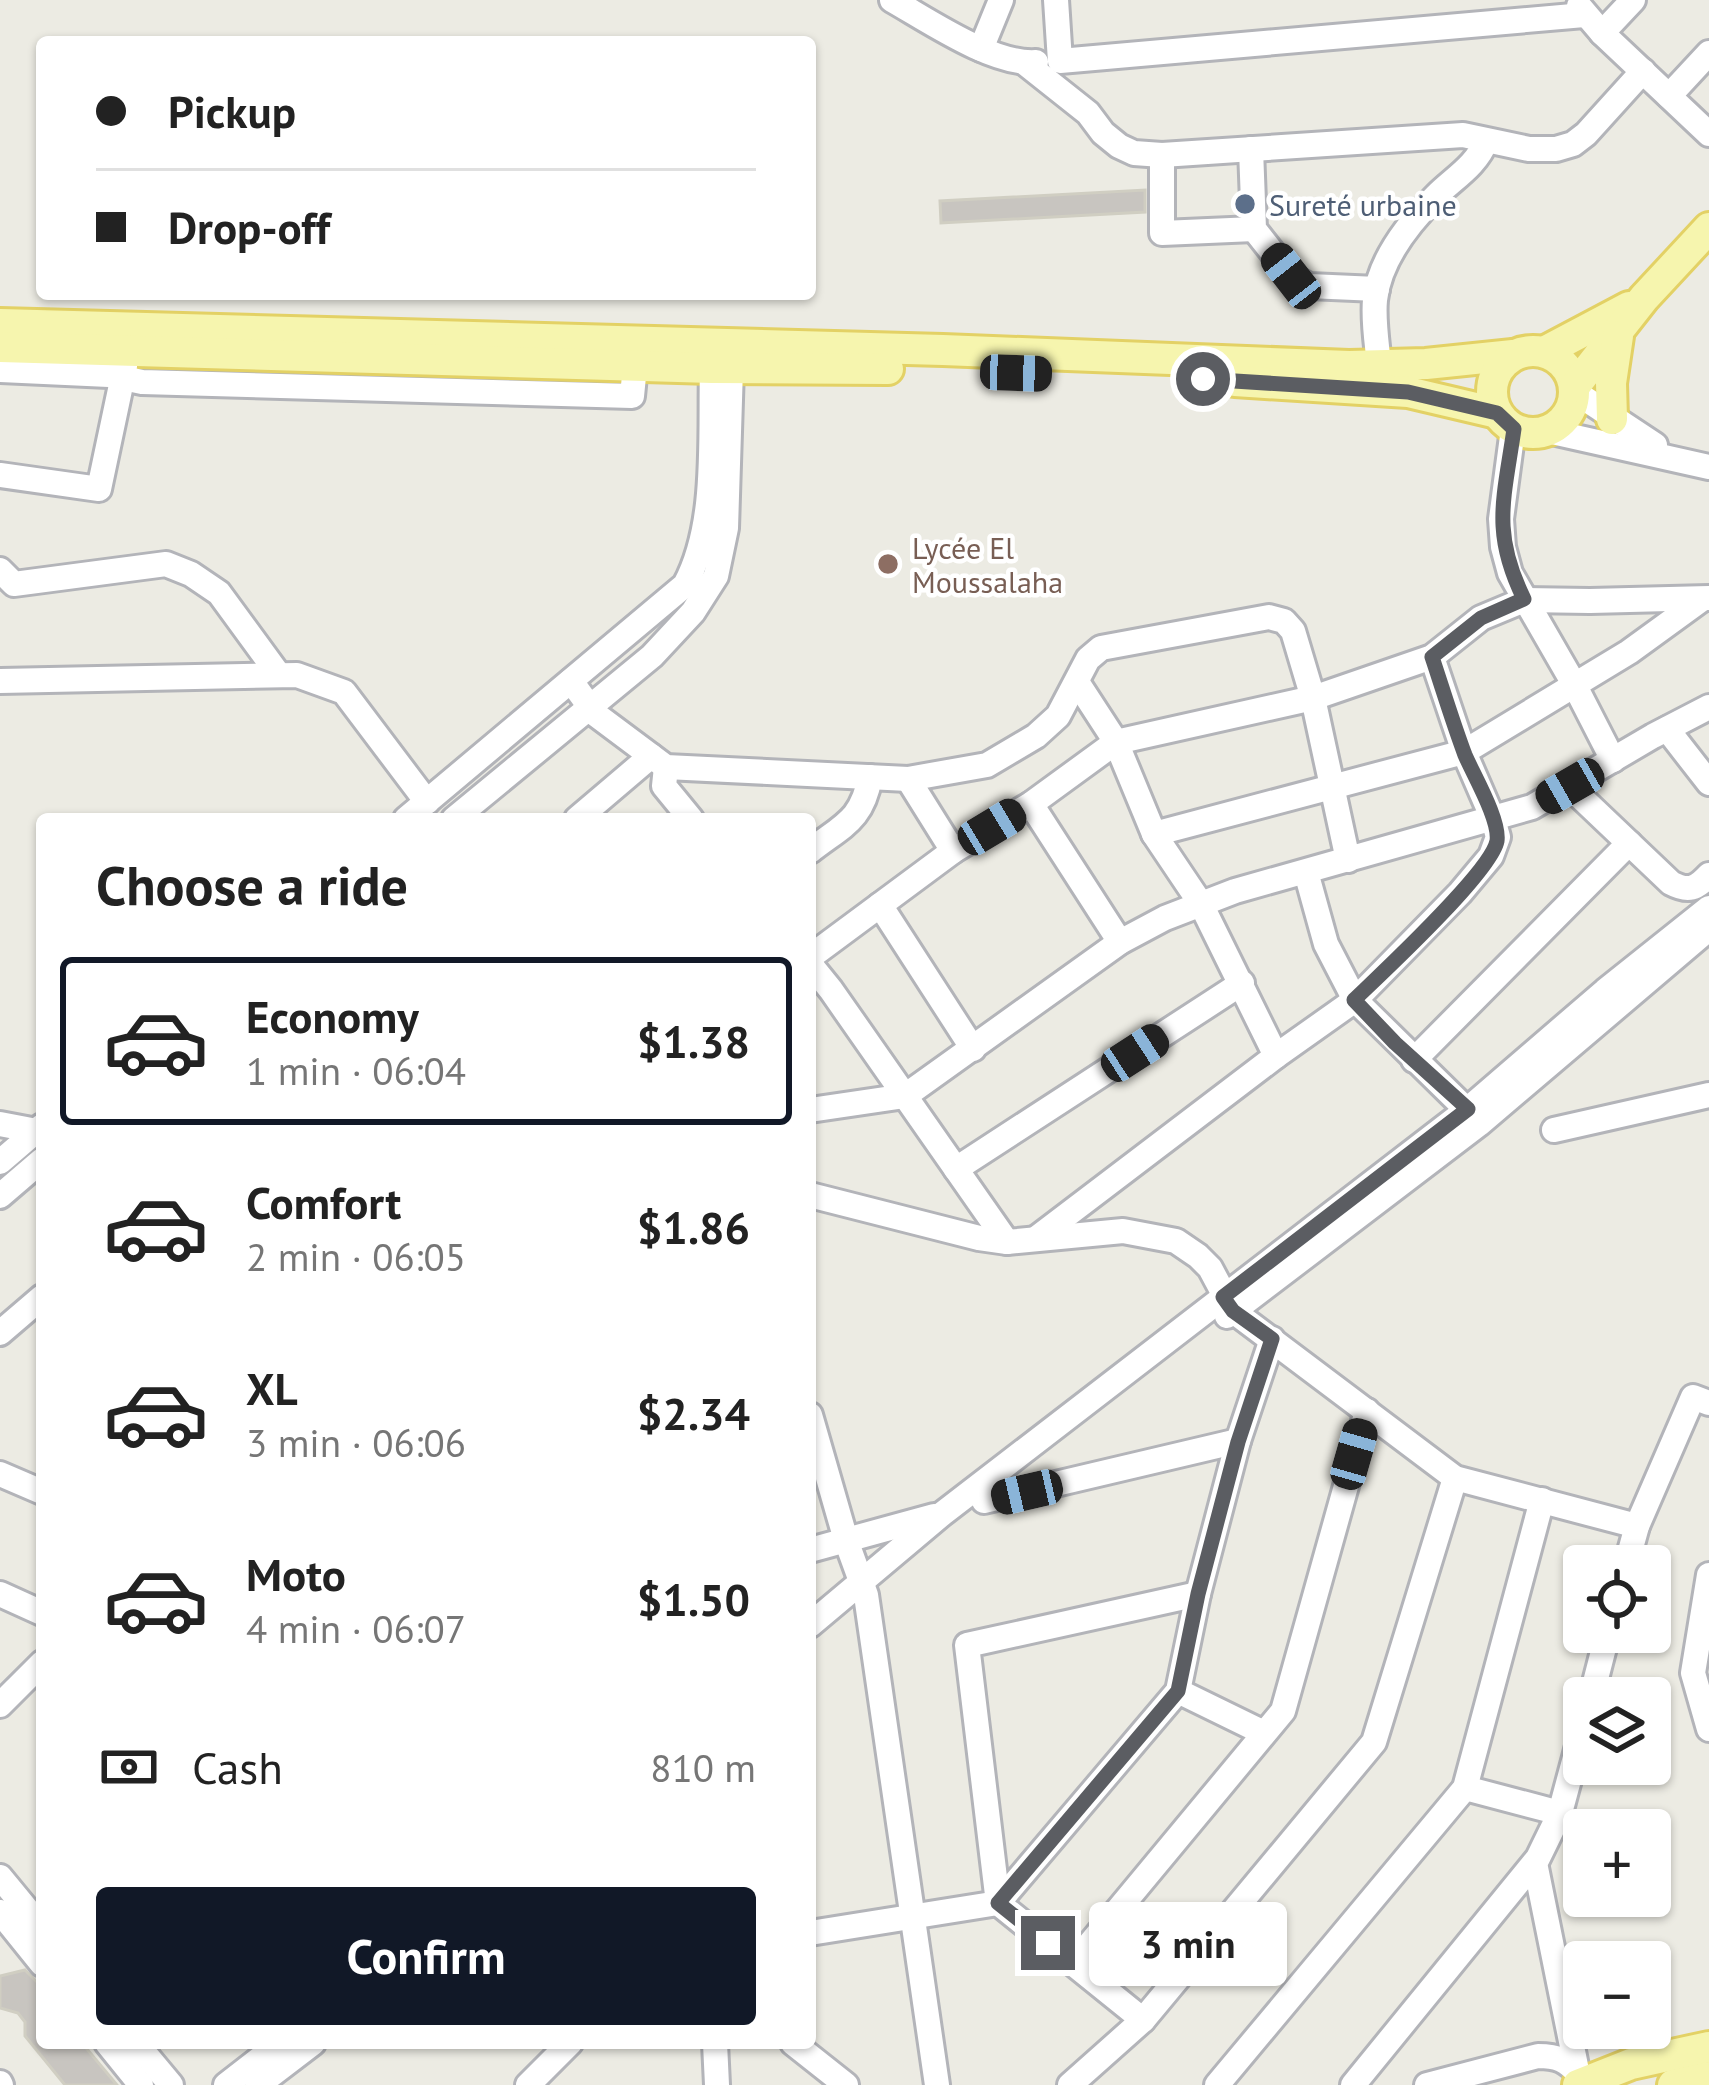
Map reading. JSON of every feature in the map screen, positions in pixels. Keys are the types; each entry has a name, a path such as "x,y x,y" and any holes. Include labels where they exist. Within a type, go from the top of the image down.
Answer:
{"main road":[{"path":"0,347 125,364 876,369 1358,388 1408,392 1505,421 1525,433 1548,431 1562,422 1571,409 1574,390 1619,329 1709,228"},
{"path":"1505,421 1492,400 1495,374 1503,363 1644,298"},
{"path":"0,324 1379,365 1528,354 1564,365 1574,390"},
{"path":"1612,419 1612,365 1619,329"},
{"path":"1583,2081 1631,2064 1709,2047"},
{"path":"1673,2085 1709,2077"}],"street":[{"path":"892,0 981,49 1025,63 1088,113 1103,133 1134,153 1462,135 1529,149 1556,149 1586,134 1642,71"},
{"path":"981,49 1001,0"},
{"path":"1056,0 1060,61"},
{"path":"1025,63 1587,16 1633,0"},
{"path":"1587,16 1709,134"},
{"path":"1669,96 1709,53"},
{"path":"1379,365 1375,326 1379,276 1395,246 1433,199 1474,163 1486,141"},
{"path":"1251,149 1254,229 1291,276 1321,287 1377,289"},
{"path":"1162,155 1162,233 1254,229"},
{"path":"0,370 125,364 99,489 0,475"},
{"path":"413,813 685,585 706,529 722,368"},
{"path":"461,813 652,656 693,613 716,577 726,528 722,368"},
{"path":"1574,390 1678,458"},
{"path":"1505,421 1501,519 1510,572 1612,760"},
{"path":"1548,431 1709,467"},
{"path":"0,570 14,584 166,564 219,593 278,675"},
{"path":"816,955 953,850 1031,803 1116,742 1313,698 1432,657 1481,618 1524,599 1706,598"},
{"path":"1154,834 1464,752 1629,652 1706,598"},
{"path":"571,681 595,714 659,761 908,779 987,765 1036,736 1058,716 1088,659 1101,648 1270,617 1284,621 1293,632 1313,698 1348,860"},
{"path":"1036,1239 1354,1000 1491,856 1498,837 1493,819 1432,657"},
{"path":"0,681 297,675 344,692 427,802"},
{"path":"1077,682 1116,742 1154,834 1201,904 1276,1056"},
{"path":"816,1109 905,1096 1120,942 1165,918 1235,891 1532,808 1709,707"},
{"path":"1667,729 1709,783"},
{"path":"585,813 659,761"},
{"path":"659,761 664,786 686,813"},
{"path":"816,846 866,803 870,777"},
{"path":"908,779 953,850"},
{"path":"1570,786 1671,883 1684,890 1697,887 1709,875"},
{"path":"1031,803 1120,942"},
{"path":"1414,1060 1629,843"},
{"path":"1306,872 1326,944 1354,1000 1473,1116"},
{"path":"880,905 973,1048"},
{"path":"1473,1116 1605,991 1709,908"},
{"path":"816,1638 942,1514 1228,1304 1709,928"},
{"path":"816,969 1007,1242"},
{"path":"956,1169 1242,983"},
{"path":"1554,1130 1709,1096"},
{"path":"0,1124 36,1129"},
{"path":"0,1162 36,1133"},
{"path":"0,1196 36,1165"},
{"path":"816,1197 1007,1242 1123,1231 1176,1241 1210,1268 1228,1304 1455,1478 1636,1526"},
{"path":"0,1333 36,1302"},
{"path":"816,1621 984,1502 1228,1304"},
{"path":"816,1933 998,1903 1178,1691 1238,1442 1272,1339"},
{"path":"1631,1545 1693,1397 1709,1403"},
{"path":"1074,1964 1282,1711 1366,1411"},
{"path":"816,1436 863,1589 937,2085"},
{"path":"984,1502 1238,1442"},
{"path":"0,1474 36,1489"},
{"path":"1070,2085 1143,2020 1374,1742 1455,1478"},
{"path":"1217,2085 1465,1789 1542,1500"},
{"path":"816,1548 942,1514"},
{"path":"1708,1585 1694,1672 1709,1729"},
{"path":"0,1594 36,1610"},
{"path":"1143,2020 998,1903 967,1645 1198,1594"},
{"path":"0,1705 36,1669"},
{"path":"1178,1691 1264,1733"},
{"path":"1353,2085 1534,1863 1560,1814 1568,1785"},
{"path":"1465,1789 1560,1814"},
{"path":"1534,1863 1583,2081"},
{"path":"0,1877 18,1927 36,1955"},
{"path":"112,2049 141,2085"},
{"path":"141,2049 171,2085"},
{"path":"226,2085 272,2049"},
{"path":"258,2085 305,2049"},
{"path":"538,2080 565,2049"},
{"path":"715,2049 717,2085"},
{"path":"801,2049 836,2080"},
{"path":"1427,2085 1538,2056 1567,2060 1583,2081"}],"building":[{"path":"1145,190 1145,212 941,223 940,201"},
{"path":"25,1970 36,1981 36,2049 87,2049 117,2085 65,2085 25,2036 25,2022 18,2013 0,2008 0,1976"}],"place":[{"name":"Sureté urbaine","path":"1245,204"},
{"name":"Lycée El Moussalaha","path":"888,564"}],"route":[{"path":"1048,1943 998,1903 1178,1691 1238,1442 1272,1339 1233,1311 1223,1297 1468,1109 1354,1000 1491,856 1498,837 1493,819 1432,657 1481,618 1524,599 1510,572 1501,519 1514,429 1497,413 1408,392 1203,379"}]}
